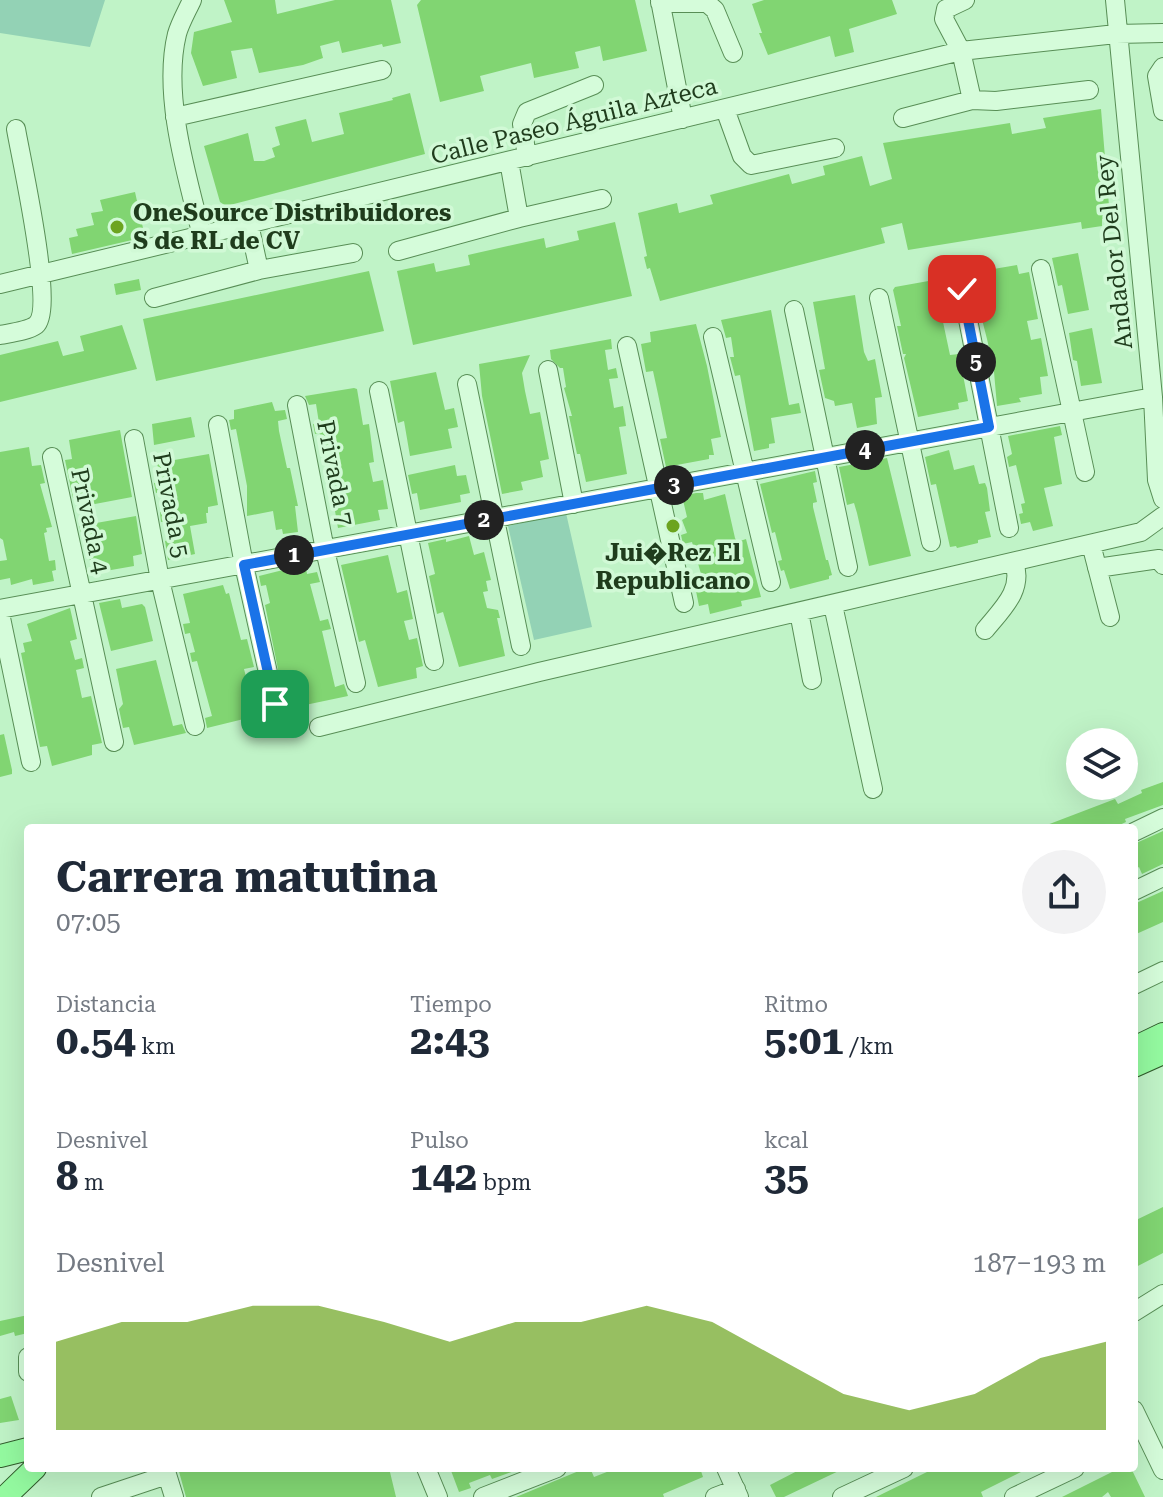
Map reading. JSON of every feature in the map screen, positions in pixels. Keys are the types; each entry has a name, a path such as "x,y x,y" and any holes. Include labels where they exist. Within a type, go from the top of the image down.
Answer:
{"main road":[{"path":"1138,1046 1163,1034"},
{"path":"1138,1064 1163,1053"},
{"path":"0,1456 24,1450"},
{"path":"0,1476 24,1471"},
{"path":"5,1497 31,1472"}],"street":[{"path":"192,0 177,32 174,54 175,117 202,236"},
{"path":"965,0 946,9 944,19 961,51 972,100"},
{"name":"Andador Del Rey","path":"1115,0 1153,397 1157,480 1163,498"},
{"path":"683,119 660,2 707,3 715,10 733,53"},
{"name":"Calle Paseo Águila Azteca","path":"0,284 961,51 1116,34 1163,33"},
{"path":"1163,67 1157,76 1163,111"},
{"path":"175,117 382,70"},
{"path":"519,218 518,159 522,124 527,112 594,85"},
{"path":"903,118 972,100 996,101 1089,90"},
{"path":"725,109 742,156 751,165 835,148"},
{"path":"0,335 34,326 42,317 42,274 16,129"},
{"path":"398,251 602,199"},
{"path":"249,224 259,270"},
{"path":"154,298 259,270 353,253"},
{"path":"1041,269 1085,472"},
{"path":"962,289 1009,528"},
{"path":"879,298 931,542"},
{"path":"794,310 848,567"},
{"path":"713,337 771,582"},
{"path":"627,346 684,603"},
{"path":"548,370 574,504"},
{"path":"467,384 521,646"},
{"path":"379,391 434,661"},
{"path":"31,762 0,611 1153,397"},
{"name":"Privada 7","path":"297,405 325,550 356,683"},
{"path":"218,425 244,565 275,704"},
{"name":"Privada 5","path":"134,439 160,580 195,726"},
{"name":"Privada 4","path":"52,457 114,742"},
{"path":"319,727 539,672 1141,532 1163,516"},
{"path":"1091,544 1110,617"},
{"path":"1097,568 1159,559 1163,565"},
{"path":"985,630 1016,591 1014,562"},
{"path":"833,605 873,789"},
{"path":"799,612 812,680"},
{"path":"1138,830 1163,818"},
{"path":"1138,889 1163,877"},
{"path":"1138,983 1163,971"},
{"path":"1138,1310 1163,1294"},
{"path":"1140,1437 1163,1470"},
{"path":"101,1497 164,1472"},
{"path":"166,1472 174,1497"},
{"path":"428,1472 438,1497"},
{"path":"483,1497 547,1472"},
{"path":"715,1497 737,1493 728,1472"},
{"path":"842,1497 895,1472"},
{"path":"1014,1497 1067,1472"}],"green space":[{"path":"0,0 105,0 90,47 0,33"},
{"path":"566,513 592,627 534,640 508,526"}],"building":[{"path":"224,0 275,0 277,14 335,0 391,0 401,43 342,53 339,41 320,46 323,58 259,73 252,48 231,51 237,78 203,86 191,53 194,32 232,22"},
{"path":"421,0 635,0 647,51 603,61 600,46 575,52 579,68 534,78 531,63 480,76 484,91 440,102 417,5"},
{"path":"764,0 892,0 897,14 849,29 854,52 835,57 830,36 768,55 752,4"},
{"path":"410,93 425,154 226,206 220,202 204,146 248,133 254,161 264,161 275,157 272,148 280,145 275,127 306,119 312,142 344,134 339,113"},
{"path":"1101,109 1110,218 1102,219 1102,226 1082,229 1081,222 908,250 902,223 881,228 885,243 660,301 650,268 647,269 638,213 677,203 679,213 713,204 710,195 789,174 792,184 825,175 823,166 862,156 870,186 892,179 883,143 1010,123 1012,134 1046,128 1043,118"},
{"path":"135,192 145,237 72,254 69,238 78,236 76,229 94,225 91,213 103,211 100,200"},
{"path":"615,222 632,296 413,345 397,271 434,263 436,272 470,265 468,255 544,238 546,248 579,240 577,231"},
{"path":"1078,253 1089,310 1068,314 1052,258"},
{"path":"1017,265 1019,274 1029,272 1038,319 1027,321 1031,340 1041,338 1048,376 1040,377 1042,394 997,406 994,372 986,349 989,348 975,292 980,291 976,272"},
{"path":"369,271 384,331 156,381 143,319"},
{"path":"139,279 141,290 116,295 114,284"},
{"path":"934,280 939,299 948,297 951,316 945,317 946,321 943,322 950,355 959,354 968,401 958,403 959,409 918,417 904,358 906,354 903,354 897,326 901,326 893,290 895,287"},
{"path":"855,295 864,352 868,361 875,359 882,397 875,398 877,424 857,428 852,403 835,406 834,401 825,398 819,370 825,369 813,302"},
{"path":"771,310 789,405 799,403 801,413 771,418 775,443 769,444 769,448 754,451 740,375 735,376 730,357 734,357 731,337 726,338 721,320"},
{"path":"696,324 721,437 711,439 714,455 709,455 709,459 666,467 660,439 667,438 653,371 646,372 641,344 651,342 650,332"},
{"path":"122,325 137,369 0,402 0,355 58,341 63,356 84,351 80,336"},
{"path":"1092,328 1102,383 1081,386 1069,333"},
{"path":"611,339 612,349 605,350 608,370 616,368 618,378 609,379 614,408 623,406 626,426 619,427 627,474 586,482 569,416 572,416 564,388 563,368 551,359 550,350"},
{"path":"530,355 522,373 525,391 530,414 540,412 549,459 540,461 543,477 521,482 523,490 502,494 482,396 479,364"},
{"path":"436,372 445,410 454,408 458,427 448,429 452,448 410,456 404,421 398,423 390,381"},
{"path":"357,389 363,425 369,424 374,462 369,463 373,482 383,480 388,509 378,510 380,520 338,528 322,437 319,433 315,434 313,424 319,423 316,404 309,405 305,396"},
{"path":"272,402 275,411 285,410 287,419 278,421 298,506 295,506 298,532 283,534 282,529 276,530 273,511 247,516 247,486 236,429 231,430 229,420 234,419 234,410"},
{"path":"191,417 195,437 154,445 152,424"},
{"path":"1060,426 1062,435 1054,437 1062,484 1044,488 1053,526 1033,531 1030,522 1021,524 1019,514 1023,513 1021,504 1025,503 1016,465 1009,467 1007,457 1012,454 1008,436"},
{"path":"120,430 132,497 79,507 78,497 73,498 65,460 72,459 69,440"},
{"path":"29,447 32,466 41,465 45,483 40,484 52,527 46,528 47,532 44,533 49,561 55,560 56,570 52,571 54,581 33,585 32,579 11,585 10,578 0,580 0,561 7,560 0,538 0,452"},
{"path":"949,450 954,470 974,465 979,484 985,483 987,488 990,511 985,512 991,537 957,548 950,547 936,484 931,485 925,457"},
{"path":"209,454 218,505 208,507 207,523 190,526 195,554 168,560 165,541 171,539 167,521 161,522 160,512 166,511 162,492 156,493 154,483 161,482 157,463"},
{"path":"887,458 911,556 869,566 854,503 847,505 839,467"},
{"path":"455,465 457,476 466,475 470,493 460,495 461,502 420,510 417,493 412,494 408,475"},
{"path":"815,471 817,482 813,483 817,502 813,503 813,507 832,575 829,579 790,589 778,561 782,560 760,484"},
{"path":"703,493 704,500 725,494 735,538 737,542 746,539 761,597 741,601 742,606 710,614 708,604 699,606 696,591 704,589 701,574 692,542 683,544 681,535 687,533 682,520 687,517 682,496"},
{"path":"136,516 142,554 133,556 134,566 94,573 79,526"},
{"path":"469,536 474,555 484,552 491,580 486,581 488,591 483,592 487,608 498,610 505,656 459,667 443,612 437,614 429,576 435,574 428,543"},
{"path":"388,555 397,593 407,590 413,619 404,621 409,640 417,638 423,666 416,668 417,678 378,687 365,640 359,642 341,565"},
{"path":"299,566 300,570 306,568 307,574 317,572 320,582 310,584 320,621 328,619 331,629 322,631 335,687 344,684 348,696 286,709 265,605 270,603 266,585 261,586 259,576"},
{"path":"223,585 226,594 229,593 241,640 247,639 254,667 244,669 256,716 207,728 205,718 212,716 197,661 192,662 190,653 195,652 190,633 185,634 183,624 190,623 183,594"},
{"path":"120,599 122,608 142,604 145,607 153,641 111,651 99,603"},
{"path":"70,608 77,639 70,641 75,660 82,658 84,668 76,670 82,698 91,696 102,743 92,745 92,755 52,766 47,746 40,747 21,653 25,652 23,643 32,641 27,624"},
{"path":"156,660 173,726 182,724 186,733 134,745 129,727 123,728 119,709 123,704 116,669"},
{"path":"4,734 12,774 0,777 0,735"},
{"path":"1163,782 1163,805 1125,819 1126,822 1122,824 1049,824 1112,800 1118,804 1138,800 1138,795 1142,793 1141,790"},
{"path":"1163,831 1163,864 1142,874 1138,868 1138,842"},
{"path":"1163,891 1163,922 1138,933 1138,902"},
{"path":"1163,1207 1163,1253 1138,1266 1138,1219"},
{"path":"24,1316 24,1334 15,1336 14,1332 0,1336 0,1321"},
{"path":"11,1396 19,1420 0,1423 0,1399"},
{"path":"179,1472 390,1472 396,1497 186,1497"},
{"path":"452,1472 512,1472 492,1479 490,1475 469,1483 471,1488 459,1492"},
{"path":"576,1472 592,1472 594,1477 607,1472 701,1472 703,1477 663,1494 664,1497 516,1497"},
{"path":"795,1472 837,1472 784,1497 776,1497 770,1485"},
{"path":"927,1472 1021,1472 981,1492 983,1497 876,1497"},
{"path":"1112,1472 1133,1472 1145,1497 1111,1497 1108,1492 1102,1497 1062,1497"}],"place":[{"name":"OneSource Distribuidores S de RL de CV","path":"117,227"},
{"name":"Jui�Rez El Republicano","path":"673,526"}],"route":[{"path":"275,704 244,565 989,427 962,289"}]}
